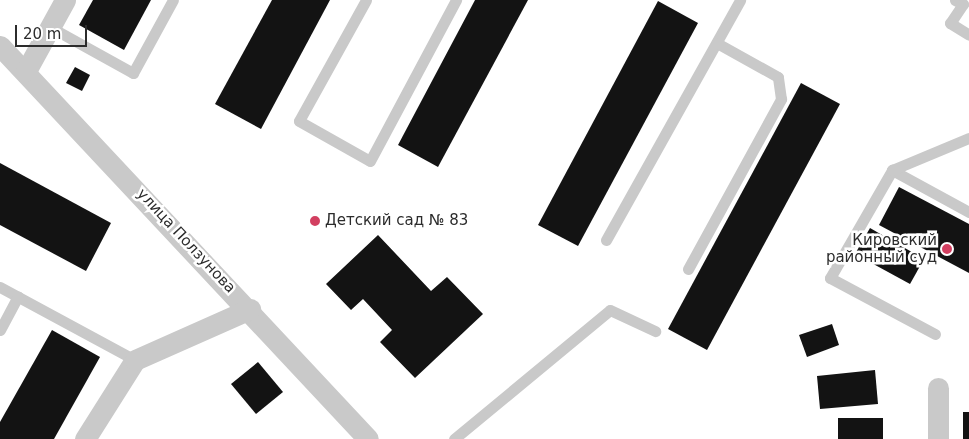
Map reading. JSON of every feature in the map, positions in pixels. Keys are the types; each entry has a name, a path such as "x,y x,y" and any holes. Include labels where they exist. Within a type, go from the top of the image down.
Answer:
{"street":[{"path":"26,71 65,0"},
{"name":"улица Ползунова","path":"0,46 26,71 250,309 368,439"},
{"path":"84,439 135,360 250,309"},
{"path":"938,388 938,439"}],"lane":[{"path":"50,28 133,73 174,0"},
{"path":"366,0 299,121 370,161 456,0"},
{"path":"606,240 740,0"},
{"path":"955,0 962,4 950,24 969,35"},
{"path":"688,269 781,99 778,77 717,42"},
{"path":"935,334 830,278 892,170 969,138"},
{"path":"892,170 969,212"},
{"path":"0,287 135,360"},
{"path":"0,330 18,296"},
{"path":"454,439 610,310 655,331"}],"building":[{"path":"93,0 151,0 124,50 79,25"},
{"path":"272,0 330,0 261,129 215,104"},
{"path":"475,0 528,0 438,167 398,145"},
{"path":"658,1 698,23 578,246 538,225"},
{"path":"75,67 90,75 82,91 66,83"},
{"path":"801,83 840,104 707,350 668,329"},
{"path":"0,163 111,223 86,271 0,225"},
{"name":"Кировский районный суд","path":"899,187 969,224 969,273 879,225"},
{"path":"870,228 924,259 910,284 855,254"},
{"path":"378,235 431,291 447,277 483,314 415,378 380,342 392,330 363,299 351,310 326,284"},
{"path":"832,324 839,345 807,357 799,335"},
{"path":"52,330 100,357 54,439 0,439 0,422"},
{"path":"258,362 283,392 256,414 231,384"},
{"path":"875,370 878,404 820,409 817,376"},
{"path":"963,412 969,412 969,439 963,439"},
{"path":"838,418 883,418 883,439 838,439"}],"place":[{"name":"Детский сад № 83","path":"315,221"},
{"name":"Кировский районный суд","path":"947,249"}]}
